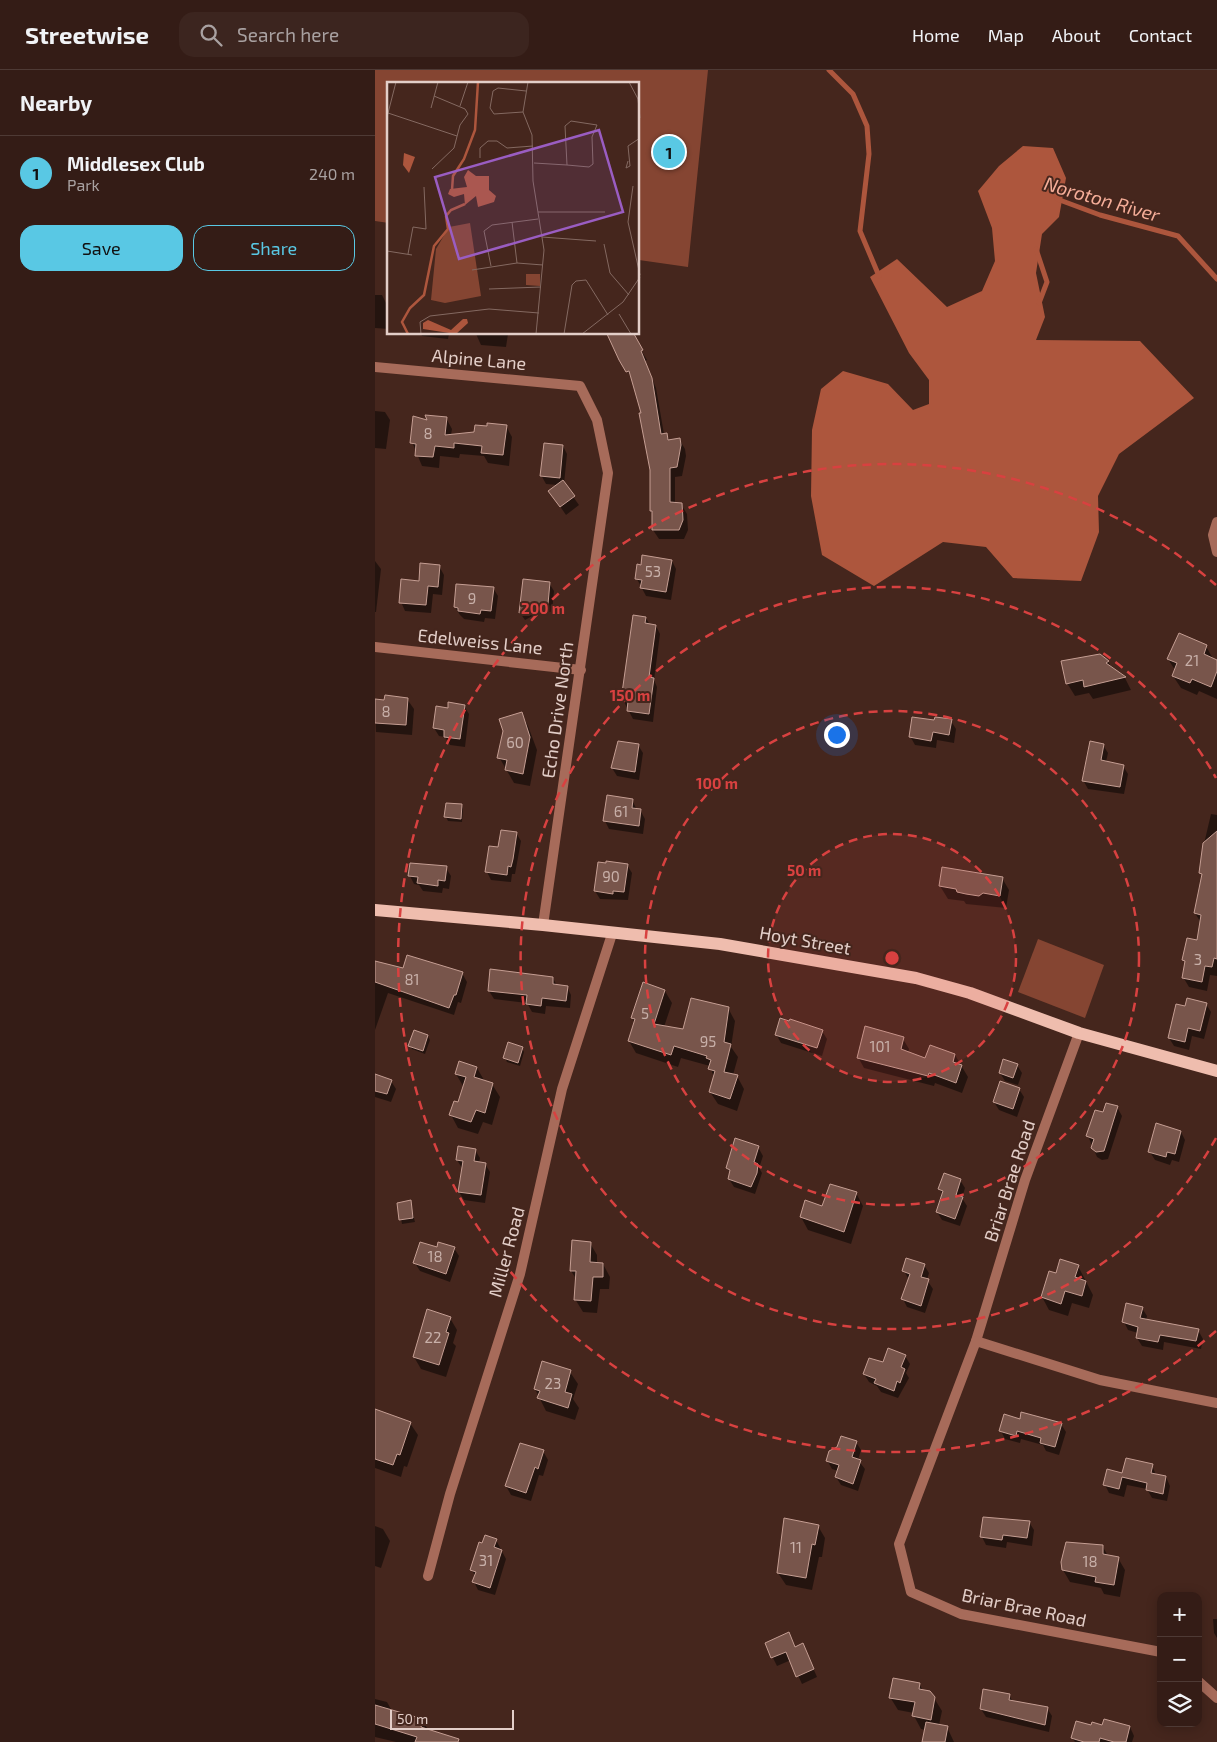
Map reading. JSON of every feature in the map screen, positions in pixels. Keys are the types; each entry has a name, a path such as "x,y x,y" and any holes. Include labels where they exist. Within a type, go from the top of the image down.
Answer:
{"main road":[{"name":"Hoyt Street","path":"375,910 543,925 612,934 720,944 916,978 970,992 1079,1033 1217,1070"}],"street":[{"name":"Alpine Lane","path":"375,367 579,386"},
{"name":"Echo Drive North","path":"543,925 608,473 597,420 579,386"},
{"path":"1217,522 1213,535 1217,552"},
{"name":"Edelweiss Lane","path":"375,647 581,670"},
{"name":"Miller Road","path":"427,1576 450,1494 519,1274 562,1089 612,934"},
{"name":"Briar Brae Road","path":"1079,1033 1025,1180 976,1341 899,1544 911,1592 961,1614 1157,1651"},
{"path":"976,1341 1100,1380 1217,1403"},
{"path":"1199,1682 1217,1698"}],"shaded area":[{"path":"375,70 708,70 688,267 640,260 640,82 387,82 387,223 375,221"},
{"path":"1023,146 1053,148 1066,178 1059,217 1042,234 1036,273 1045,317 1036,340 1140,341 1194,398 1119,454 1098,496 1099,532 1081,581 1013,578 986,547 943,542 874,586 822,555 811,496 812,430 821,389 843,371 888,384 913,410 929,404 929,380 909,353 870,277 897,259 947,307 982,291 995,261 992,228 978,191 999,166"},
{"path":"1038,939 1104,965 1085,1018 1018,992"}],"building":[{"path":"607,335 635,335 643,350 641,351 652,378 661,434 667,433 668,440 680,438 681,445 677,467 670,468 670,502 682,503 683,520 679,530 652,530 650,470 639,413 641,413 629,371 626,372"},
{"path":"425,415 447,417 445,435 474,432 475,425 487,426 487,423 507,425 503,455 481,453 482,446 454,443 454,448 435,446 433,457 415,456 416,444 410,443 413,416 427,420"},
{"path":"544,443 563,445 560,478 540,476"},
{"path":"563,480 575,496 560,507 548,491"},
{"path":"642,555 672,560 666,592 640,588 642,580 635,579 637,564 641,565"},
{"path":"420,563 440,565 438,587 428,586 426,605 399,603 401,579 419,581"},
{"path":"523,579 550,582 548,604 537,603 519,613"},
{"path":"456,584 494,587 491,611 481,610 480,614 458,611 458,608 454,607"},
{"path":"633,615 646,617 645,623 656,625 649,677 654,678 649,714 627,711 628,701 621,700"},
{"path":"1179,633 1207,645 1204,654 1217,660 1217,671 1211,687 1192,679 1190,683 1172,676 1177,663 1167,659"},
{"path":"1100,654 1109,661 1106,663 1126,677 1084,687 1083,680 1066,684 1061,661"},
{"path":"385,695 408,698 406,725 375,723 375,699 384,700"},
{"path":"448,702 465,705 460,739 444,737 444,730 433,728 436,706 448,708"},
{"path":"522,712 530,737 523,774 505,770 507,760 497,758 503,731 499,719"},
{"path":"912,717 934,720 935,717 952,719 949,735 933,732 931,741 909,737"},
{"path":"618,741 639,744 635,772 611,768"},
{"path":"1090,741 1104,744 1101,760 1124,765 1120,787 1082,781"},
{"path":"607,795 633,799 632,808 641,809 639,826 603,821"},
{"path":"446,803 462,804 461,819 444,817"},
{"path":"501,830 517,832 513,859 511,867 508,866 507,875 485,872 489,846 498,847"},
{"path":"1217,831 1217,959 1214,958 1212,967 1205,966 1202,982 1182,978 1185,961 1182,960 1187,938 1197,940 1201,915 1194,913 1202,874 1199,873 1203,843"},
{"path":"606,861 628,864 624,892 613,891 613,894 594,891 598,862 606,863"},
{"path":"410,863 447,866 445,881 438,880 438,886 417,883 418,877 408,876"},
{"path":"942,867 1003,877 1000,896 983,893 979,896 966,894 957,892 956,889 939,886"},
{"path":"407,955 463,972 456,995 454,995 449,1008 375,982 375,961 403,968"},
{"path":"490,969 553,977 553,984 568,986 566,1001 542,998 541,1006 526,1004 527,995 488,991"},
{"path":"643,982 665,990 654,1024 683,1029 691,998 729,1007 724,1042 731,1044 724,1072 738,1075 730,1099 709,1092 715,1071 708,1069 711,1060 706,1058 707,1056 674,1046 671,1055 628,1041 635,1019 631,1018"},
{"path":"1187,998 1207,1003 1200,1031 1188,1028 1185,1042 1168,1038 1176,1004 1185,1006"},
{"path":"780,1018 789,1021 790,1019 823,1030 817,1048 775,1035"},
{"path":"865,1026 904,1037 901,1049 925,1058 930,1045 955,1054 953,1062 962,1065 956,1083 929,1073 928,1076 857,1058"},
{"path":"414,1030 428,1035 423,1051 408,1046"},
{"path":"508,1042 523,1047 518,1063 503,1058"},
{"path":"1003,1059 1018,1064 1013,1078 999,1073"},
{"path":"459,1061 477,1067 474,1077 493,1083 485,1113 476,1110 471,1122 449,1115 454,1101 458,1102 466,1077 455,1074"},
{"path":"375,1074 392,1080 387,1094 375,1091"},
{"path":"1000,1081 1020,1088 1013,1109 993,1102"},
{"path":"1106,1103 1118,1106 1104,1151 1096,1152 1091,1148 1094,1139 1086,1136 1095,1110 1103,1112"},
{"path":"1156,1123 1181,1131 1175,1154 1167,1152 1166,1157 1148,1152"},
{"path":"735,1138 759,1146 754,1162 758,1164 757,1173 751,1187 728,1179 730,1170 726,1168"},
{"path":"458,1146 476,1149 474,1161 486,1163 481,1195 458,1192 463,1161 456,1160"},
{"path":"944,1173 961,1179 956,1195 963,1197 955,1219 936,1212 943,1191 938,1189"},
{"path":"830,1184 857,1192 844,1232 800,1217 805,1200 822,1206"},
{"path":"411,1200 413,1218 399,1220 397,1203"},
{"path":"572,1240 591,1242 590,1262 603,1263 603,1277 593,1277 591,1301 574,1300 576,1271 570,1271"},
{"path":"420,1242 437,1247 438,1242 455,1247 446,1274 413,1263"},
{"path":"906,1258 925,1264 921,1277 929,1279 921,1306 901,1299 910,1274 902,1271"},
{"path":"1060,1259 1079,1265 1075,1277 1086,1281 1082,1296 1065,1291 1061,1304 1041,1297 1049,1271 1056,1273"},
{"path":"1126,1303 1143,1307 1140,1318 1199,1329 1196,1341 1160,1335 1158,1342 1136,1338 1138,1327 1122,1322"},
{"path":"427,1309 451,1317 446,1332 449,1333 439,1365 413,1357"},
{"path":"888,1348 906,1355 901,1367 905,1369 900,1383 897,1381 894,1391 874,1383 876,1379 863,1374 869,1358 883,1362"},
{"path":"542,1361 571,1370 565,1392 572,1394 568,1408 537,1398 540,1391 534,1389"},
{"path":"375,1409 411,1422 400,1455 397,1454 393,1465 375,1459"},
{"path":"1021,1412 1062,1423 1055,1447 1040,1443 1041,1438 1017,1431 1016,1436 999,1431 1004,1414 1020,1419"},
{"path":"841,1436 857,1441 852,1457 861,1460 853,1484 835,1477 839,1465 826,1461 829,1451 837,1447"},
{"path":"520,1443 544,1450 538,1469 535,1467 526,1493 505,1486"},
{"path":"1126,1458 1153,1464 1151,1473 1166,1476 1163,1494 1146,1490 1147,1483 1122,1477 1119,1489 1103,1485 1107,1469 1122,1473"},
{"path":"983,1517 1030,1521 1027,1538 1003,1535 1002,1540 980,1537"},
{"path":"784,1518 819,1525 815,1545 812,1544 806,1578 777,1573"},
{"path":"485,1535 497,1539 494,1547 502,1550 490,1588 472,1582 476,1572 470,1570 479,1542 482,1543"},
{"path":"1066,1542 1103,1545 1103,1554 1119,1557 1114,1585 1095,1582 1096,1577 1062,1570 1061,1562"},
{"path":"789,1632 795,1647 803,1643 814,1669 796,1677 786,1652 771,1658 765,1643"},
{"path":"893,1678 920,1683 919,1689 930,1691 935,1697 931,1720 912,1716 915,1702 889,1698"},
{"path":"983,1689 1010,1694 1009,1700 1048,1707 1045,1725 980,1709"},
{"path":"375,1705 423,1719 421,1727 459,1739 458,1742 415,1742 417,1737 375,1724"},
{"path":"1104,1719 1130,1726 1126,1742 1114,1742 1100,1738 1099,1742 1084,1742 1071,1738 1076,1721 1091,1725 1092,1722 1102,1725"},
{"path":"926,1722 948,1726 945,1742 922,1742"}],"waterway":[{"name":"Noroton River","path":"829,70 853,94 867,126 869,154 860,231 879,276"},
{"name":"Noroton River","path":"1057,199 1100,215 1178,236 1217,279"},
{"name":"Noroton River","path":"1036,249 1047,282 1039,303"}],"place":[{"name":"Middlesex Club","path":"669,152"}]}
